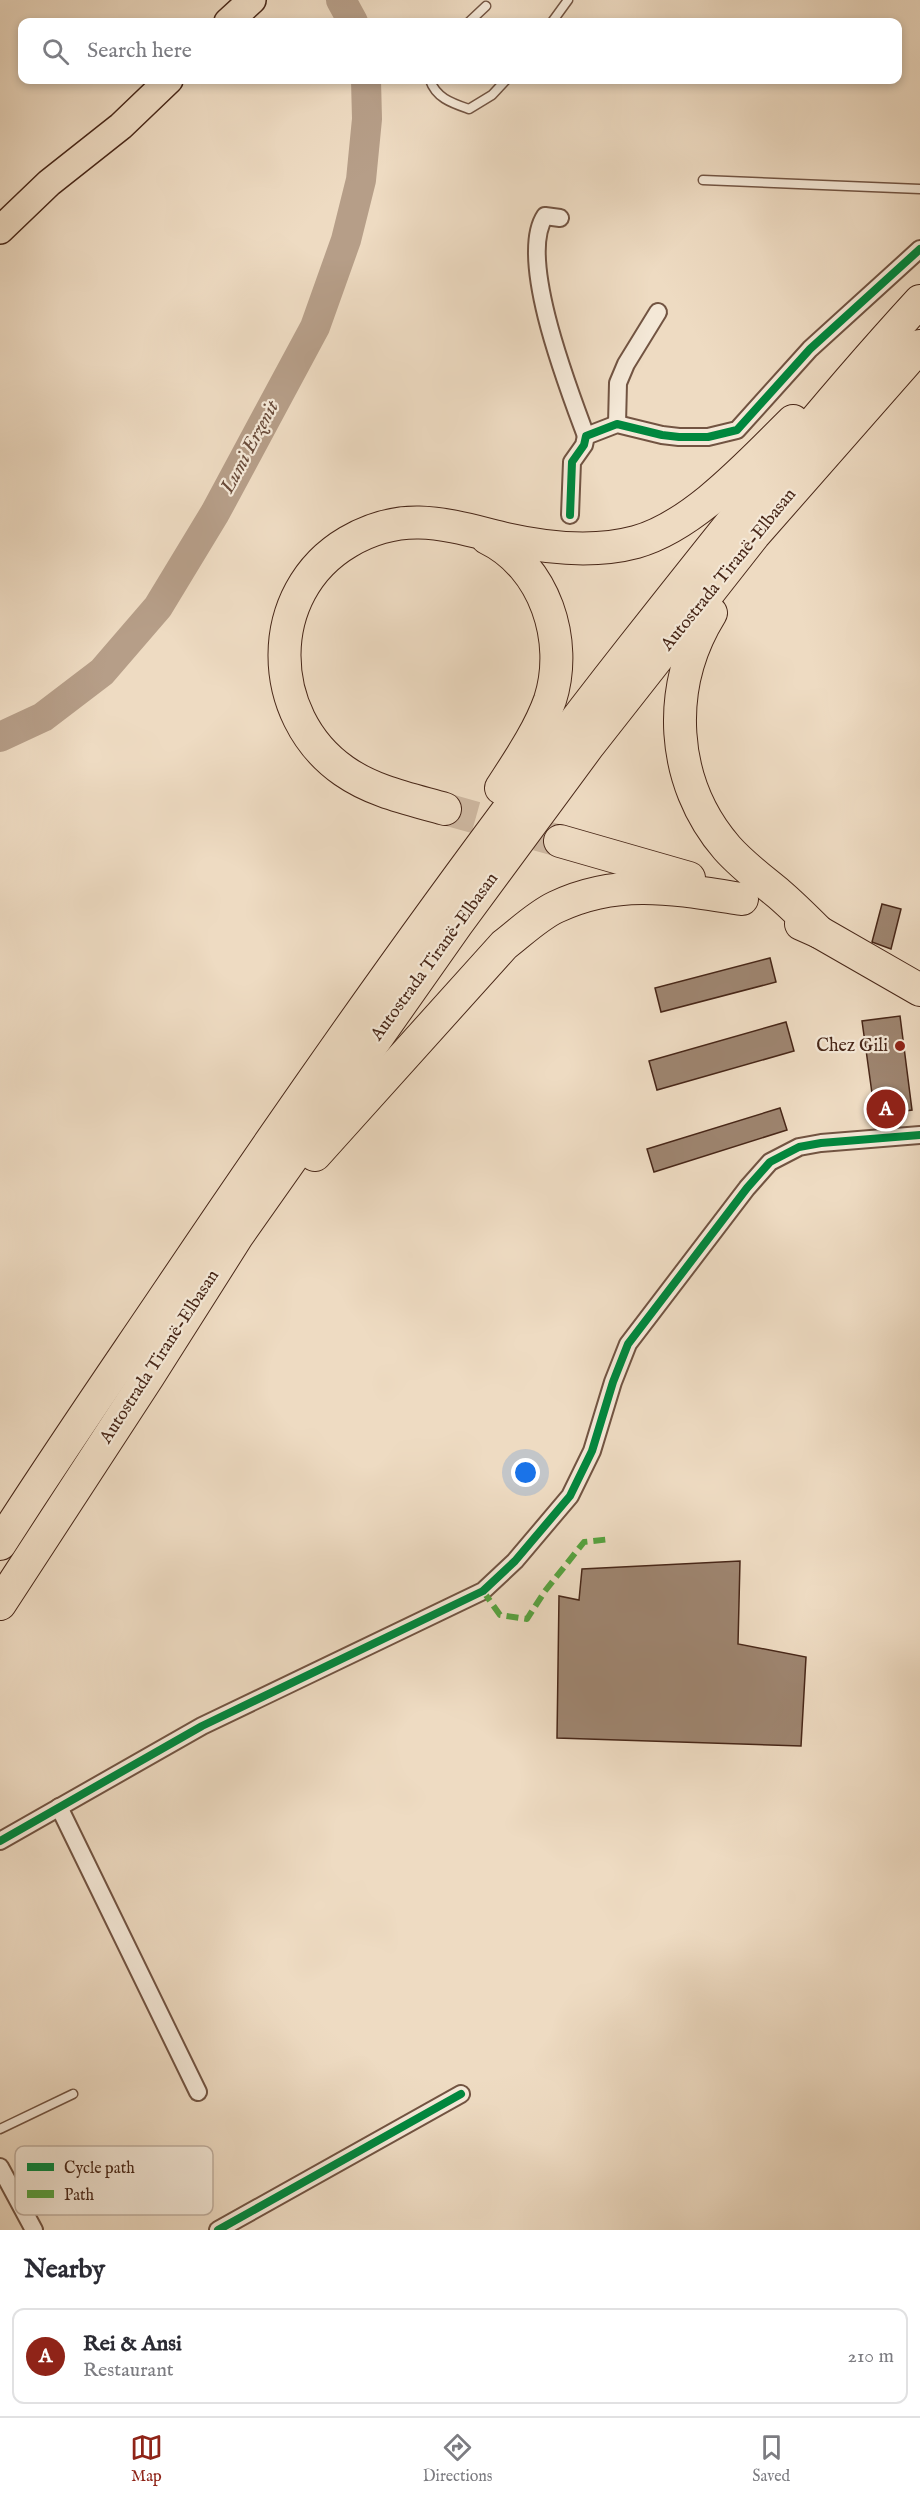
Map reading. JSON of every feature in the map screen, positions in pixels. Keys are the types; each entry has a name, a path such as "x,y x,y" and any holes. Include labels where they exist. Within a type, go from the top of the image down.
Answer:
{"highway":[{"name":"Autostrada Tiranë-Elbasan","path":"0,1544 223,1210 428,917 566,731 734,519 848,382 920,301"},
{"name":"Autostrada Tiranë-Elbasan","path":"0,1604 238,1235 450,934 575,764 754,535 920,346"},
{"path":"445,809 396,796 361,781 344,770 311,741 300,724 289,693 284,661 285,640 290,618 306,583 326,560 348,542 382,526 397,523 434,522 523,542 557,546 609,546 637,542 678,522 714,495 827,387 848,382"},
{"path":"428,917 428,897 480,821 540,724 550,699 555,666 554,635 549,608 531,577 503,548 467,529"},
{"path":"754,535 756,554 712,611 692,648 686,668 678,731 694,798 717,836 754,876 778,893 819,932"},
{"path":"560,841 680,874 742,899 819,932 920,990"},
{"path":"238,1235 260,1227 307,1164 431,1024 504,945 530,924 555,908 580,897 634,887 669,887 742,899"}],"main road":[{"path":"232,18 252,0"},
{"path":"0,230 49,183 121,126 165,84"}],"street":[{"path":"560,218 545,216 539,224 536,246 541,292 564,376 586,436 584,445 572,462 570,515"},
{"path":"586,436 617,424 662,435 679,436 708,437 737,430 810,349 920,249"},
{"path":"617,424 618,383 626,364 658,312"},
{"path":"0,1840 202,1726 483,1591 515,1561 570,1496 592,1451 613,1382 628,1344 740,1197 770,1162 799,1147 821,1143 920,1135"},
{"path":"59,1808 198,2092"},
{"path":"218,2230 461,2094"},
{"path":"0,2167 15,2195"},
{"path":"26,2215 34,2230"}],"lane":[{"path":"555,18 568,0"},
{"path":"473,18 486,6"},
{"path":"431,84 433,90 451,103 469,109 492,95 502,84"},
{"path":"703,180 920,189"},
{"path":"0,2129 72,2094"}],"building":[{"path":"882,904 901,909 891,949 872,942"},
{"path":"770,958 776,982 661,1012 655,988"},
{"path":"900,1016 912,1110 875,1115 862,1021"},
{"path":"786,1022 794,1051 657,1090 649,1061"},
{"path":"780,1108 787,1130 654,1172 647,1149"},
{"path":"740,1561 738,1644 806,1657 801,1746 557,1738 559,1596 579,1600 582,1569"}],"waterway":[{"name":"Lumi Erzenit","path":"341,0 351,18"},
{"name":"Lumi Erzenit","path":"0,737 43,717 102,672 158,607 215,513 315,327 346,240 361,180 367,119 366,84"}],"tunnel":[{"path":"445,809 560,841"}],"marked path":[{"path":"483,1591 500,1615 527,1619 545,1591 584,1542 611,1539"}],"cycle path":[{"path":"570,515 572,462 584,445 586,436 617,424 679,437 708,437 737,430 810,349 920,249"},
{"path":"0,1841 202,1726 483,1591 515,1561 570,1496 592,1451 613,1382 628,1344 747,1188 770,1162 799,1147 821,1143 920,1135"},
{"path":"218,2230 461,2094"}],"place":[{"name":"Chez Gili","path":"900,1046"},
{"name":"Rei & Ansi","path":"886,1109"}]}
